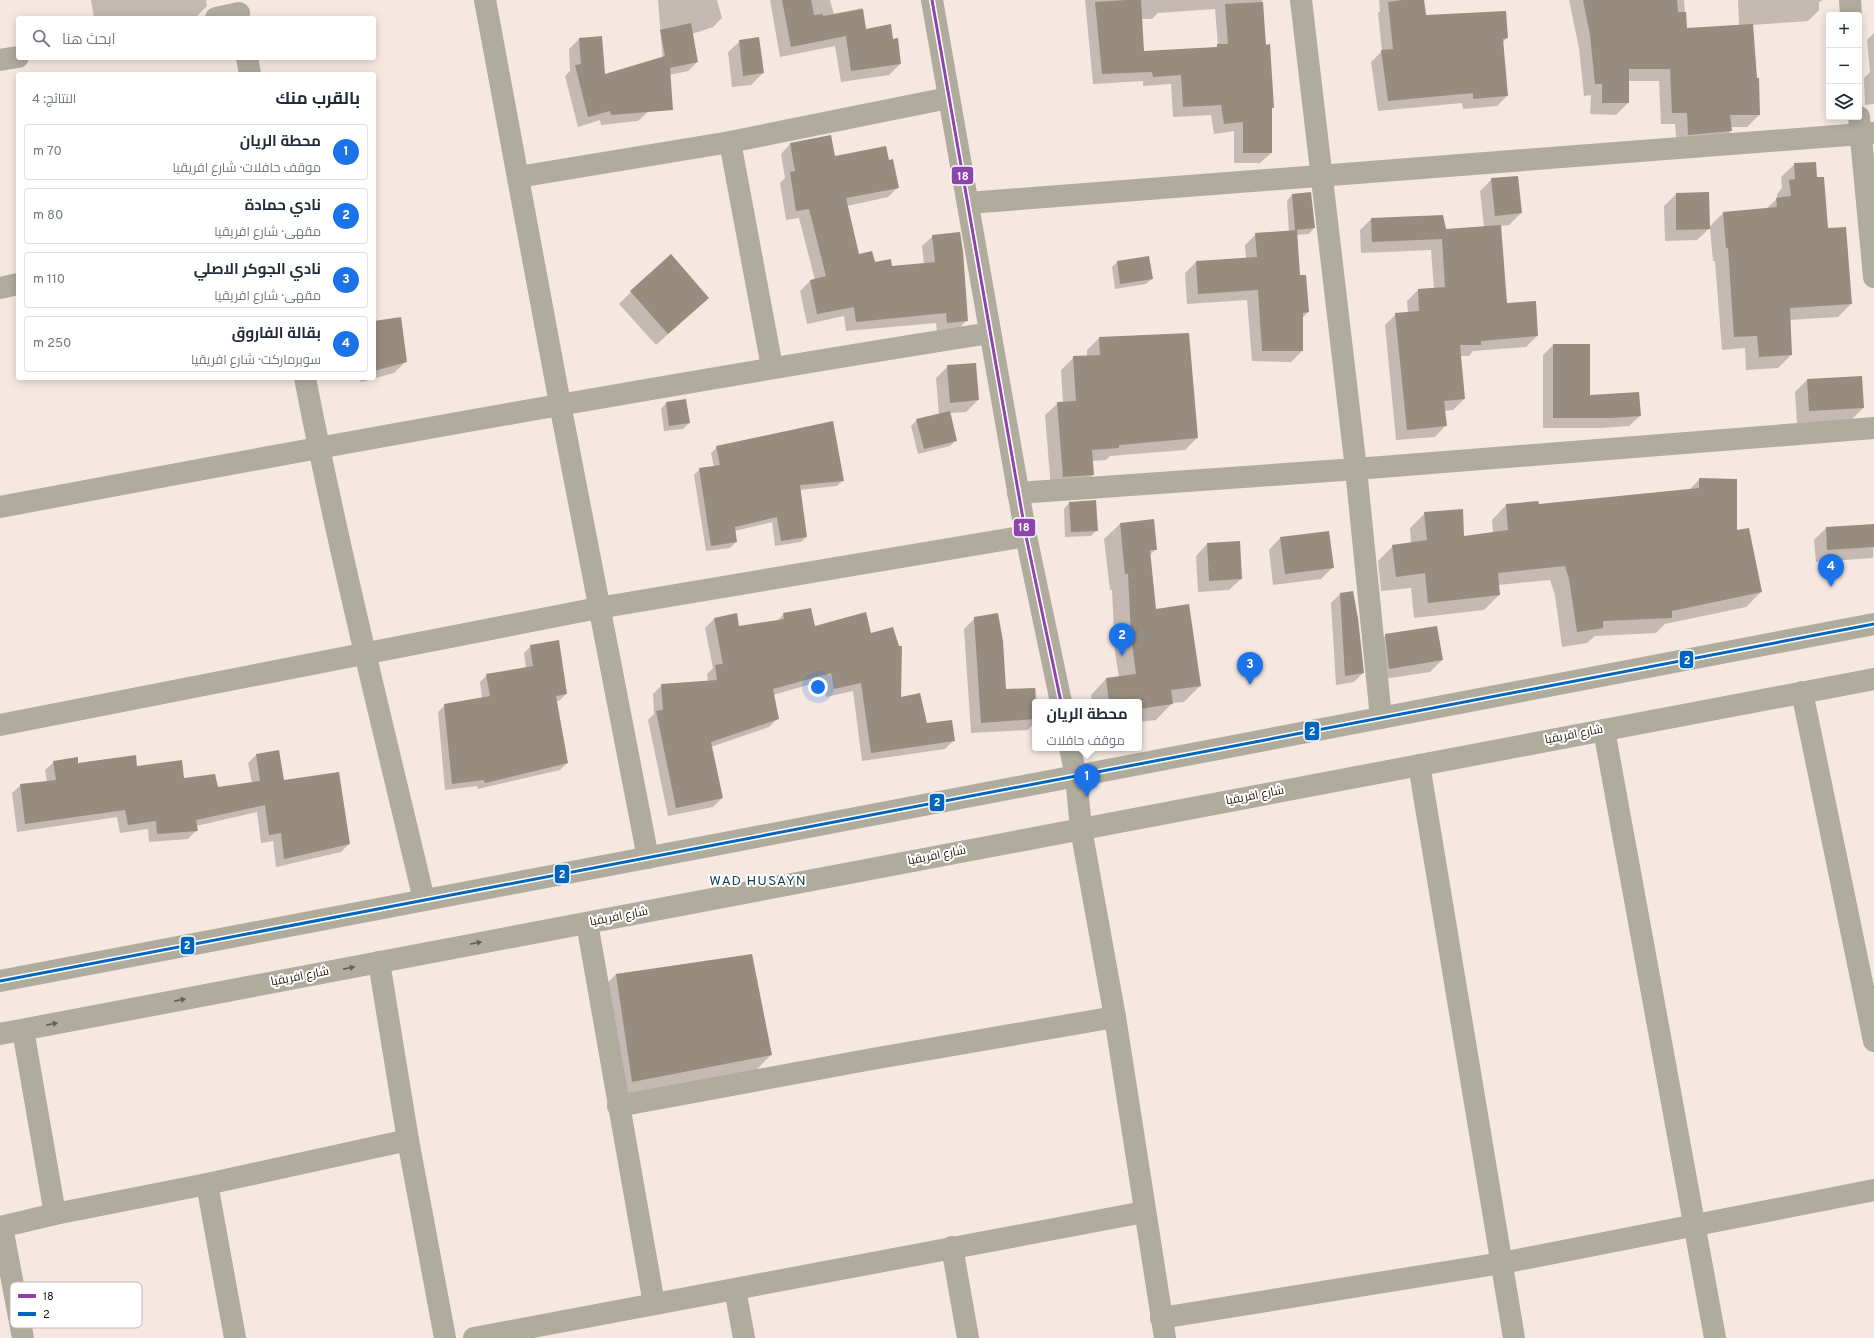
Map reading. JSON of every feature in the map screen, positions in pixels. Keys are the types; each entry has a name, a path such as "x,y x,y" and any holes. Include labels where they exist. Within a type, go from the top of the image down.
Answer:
{"street":[{"path":"485,0 598,608 648,858"},
{"path":"932,0 1018,493 1060,699"},
{"path":"1301,0 1320,175 1356,469 1381,718"},
{"path":"1850,0 1851,12"},
{"path":"222,16 239,10"},
{"path":"0,60 16,57"},
{"path":"247,60 250,72"},
{"path":"518,177 730,142 948,98"},
{"path":"968,203 1320,175 1864,128 1874,277"},
{"path":"730,142 772,367"},
{"path":"0,288 16,284"},
{"path":"0,507 318,447 560,404 772,367 990,333"},
{"path":"305,380 318,447 365,654 424,900"},
{"path":"1018,493 1356,469 1874,428"},
{"path":"0,725 598,608 1026,536"},
{"path":"0,981 1874,624"},
{"name":"شارع افريقيا","path":"0,1034 1874,678"},
{"path":"1802,692 1874,1041"},
{"path":"1604,730 1715,1338"},
{"path":"1071,751 1076,776 1082,829 1115,1017 1163,1328 1874,1190"},
{"path":"1419,765 1514,1338"},
{"path":"587,923 654,1304"},
{"path":"379,962 408,1140 445,1338"},
{"path":"618,1106 872,1059 1115,1017"},
{"path":"23,1030 55,1214"},
{"path":"12,1282 1,1227 55,1214 207,1184 408,1140"},
{"path":"207,1184 235,1338"},
{"path":"474,1338 1144,1212"},
{"path":"952,1247 968,1338"},
{"path":"735,1289 744,1338"},
{"path":"21,1328 23,1338"}],"building":[{"path":"782,0 811,0 814,15 823,14 823,16 863,9 866,29 891,24 893,39 898,38 901,64 851,71 846,36 791,47"},
{"path":"1141,0 1144,51 1217,47 1217,44 1228,44 1225,4 1263,2 1266,45 1270,44 1274,108 1272,108 1272,153 1243,153 1243,122 1224,124 1221,105 1183,107 1181,75 1153,77 1152,72 1102,74 1095,2"},
{"path":"1402,0 1424,0 1426,15 1506,11 1508,38 1503,39 1508,96 1473,99 1473,93 1388,101 1381,50 1393,49 1388,2"},
{"path":"1583,0 1677,0 1678,12 1686,12 1687,28 1753,24 1757,78 1759,78 1760,115 1730,115 1732,131 1688,135 1687,113 1672,113 1670,69 1629,69 1629,103 1602,103 1602,84 1595,84 1590,35"},
{"path":"691,23 698,62 670,68 673,110 611,115 610,111 588,117 575,65 581,64 579,38 602,36 605,74 665,56 660,30"},
{"path":"759,37 764,73 743,76 739,40"},
{"path":"831,135 835,156 886,146 889,160 893,159 899,188 846,198 859,254 872,251 875,262 891,259 892,266 935,262 932,235 960,232 963,251 968,321 947,323 946,313 856,322 854,307 817,314 810,280 826,276 809,209 796,211 790,172 795,171 790,143"},
{"path":"1816,162 1817,177 1824,177 1828,228 1846,227 1852,304 1790,308 1792,355 1759,357 1757,336 1734,337 1728,248 1726,248 1723,212 1777,207 1776,198 1791,196 1789,180 1795,179 1794,163"},
{"path":"1518,176 1522,213 1495,216 1491,178"},
{"path":"1311,192 1315,228 1295,230 1292,194"},
{"path":"1709,192 1710,229 1676,230 1676,193"},
{"path":"1443,215 1446,229 1501,225 1507,303 1536,301 1538,336 1481,341 1481,345 1460,345 1465,399 1444,401 1447,426 1407,430 1395,313 1419,311 1418,289 1445,287 1442,239 1372,242 1371,218"},
{"path":"1297,230 1300,275 1306,275 1309,312 1303,313 1303,351 1262,351 1258,290 1198,294 1196,261 1257,257 1255,233"},
{"path":"671,254 709,298 668,334 630,291"},
{"path":"1149,256 1153,279 1120,284 1117,261"},
{"path":"401,317 407,362 376,370 376,321"},
{"path":"1189,333 1198,438 1119,445 1119,448 1092,450 1094,475 1063,477 1057,402 1076,401 1073,356 1100,355 1099,337"},
{"path":"1553,344 1590,344 1590,395 1639,392 1641,416 1611,418 1553,418"},
{"path":"976,363 979,400 950,403 947,365"},
{"path":"1862,376 1864,408 1809,411 1807,379"},
{"path":"686,399 690,423 669,426 666,402"},
{"path":"950,411 957,441 924,449 916,419"},
{"path":"833,421 844,481 800,485 807,537 781,541 777,517 735,527 737,542 711,546 699,468 720,465 716,446"},
{"path":"1699,478 1737,479 1737,530 1749,528 1762,592 1672,611 1672,618 1603,621 1603,628 1577,632 1569,579 1565,566 1498,573 1500,595 1428,603 1425,573 1396,577 1392,545 1427,540 1424,512 1463,509 1464,536 1508,530 1506,504 1538,501 1539,504 1699,488"},
{"path":"1096,500 1098,531 1071,532 1069,502"},
{"path":"1154,519 1157,550 1150,550 1156,609 1189,604 1201,686 1171,690 1173,704 1142,709 1142,699 1109,699 1106,678 1136,674 1131,636 1128,574 1125,574 1120,523"},
{"path":"1874,524 1874,547 1827,550 1826,527"},
{"path":"1329,531 1334,568 1285,574 1280,537"},
{"path":"1240,541 1242,579 1209,581 1207,543"},
{"path":"1353,591 1358,618 1364,673 1345,676 1340,593"},
{"path":"811,608 815,626 866,612 871,633 893,627 899,646 902,646 901,697 920,693 927,723 952,720 955,741 871,753 861,683 834,689 831,673 773,689 779,719 711,742 723,798 676,808 656,711 663,710 661,684 717,680 715,665 723,664 714,618 737,613 739,626 784,619 783,613"},
{"path":"998,613 1003,641 1006,689 1035,688 1035,699 1032,699 1032,719 981,723 974,617"},
{"path":"1437,626 1443,660 1389,669 1385,634"},
{"path":"559,640 567,694 556,696 568,763 485,783 484,780 452,784 444,704 490,696 486,674 533,666 530,645"},
{"path":"279,750 284,780 339,772 350,844 284,859 281,833 269,835 265,805 196,820 198,831 157,834 156,821 128,825 125,810 25,824 20,784 56,780 53,761 78,757 78,763 136,755 137,766 182,760 184,778 215,774 218,787 260,781 256,754"},
{"path":"752,954 772,1055 632,1082 616,974"}],"transit line":[{"name":"18","path":"932,0 1026,536 1060,699"},
{"name":"2","path":"0,981 1874,624"}],"place":[{"name":"بقالة الفاروق","path":"1831,587"},
{"name":"نادي حمادة","path":"1122,656"},
{"name":"نادي الجوكر الاصلي","path":"1250,685"},
{"name":"محطة الريان","path":"1087,797"}],"district":[{"name":"WAD HUSAYN","path":"758,881"}]}
